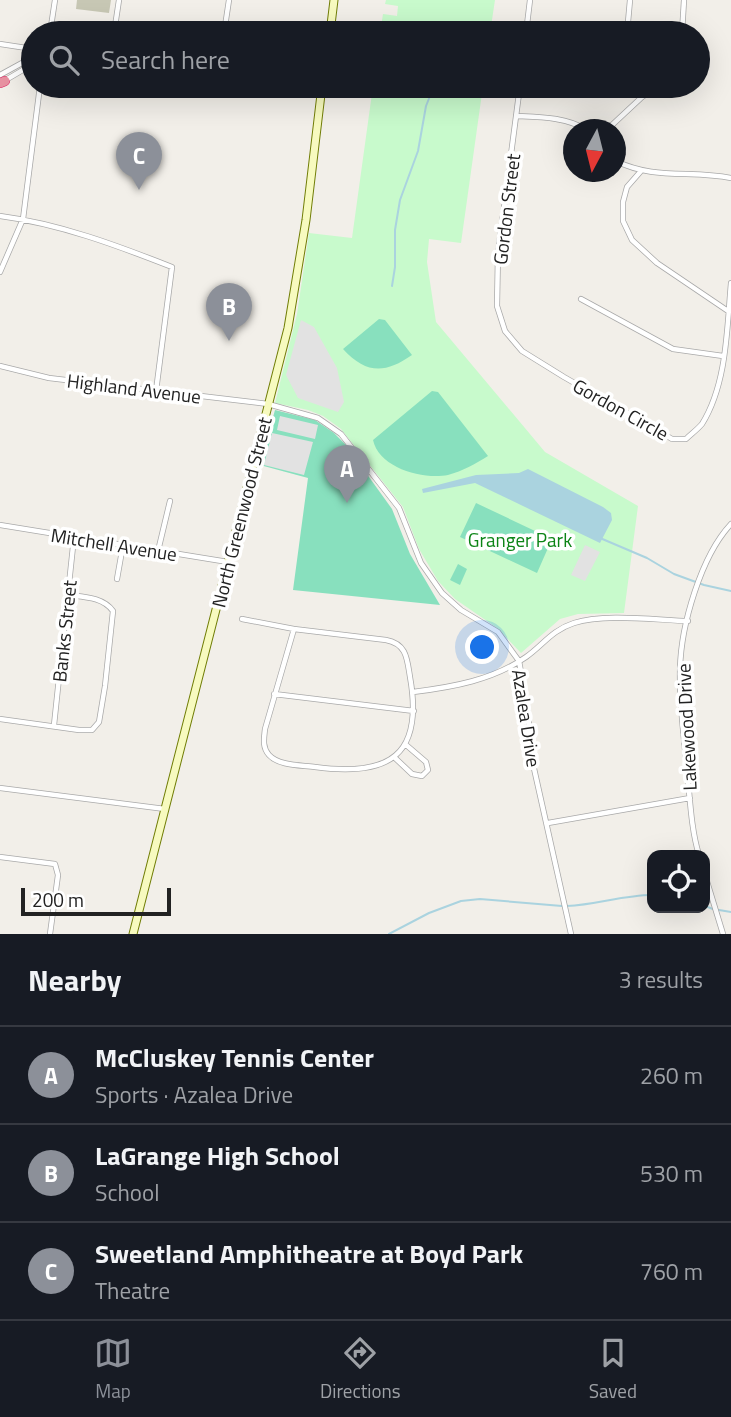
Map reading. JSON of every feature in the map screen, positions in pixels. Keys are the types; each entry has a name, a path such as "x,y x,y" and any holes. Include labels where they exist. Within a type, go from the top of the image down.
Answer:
{"main road":[{"path":"331,21 334,0"},
{"name":"North Greenwood Street","path":"133,934 288,328 299,268 321,98"}],"street":[{"path":"52,21 55,0"},
{"path":"116,21 119,0"},
{"path":"226,21 229,0"},
{"path":"527,21 530,0"},
{"path":"627,21 630,0"},
{"path":"683,21 684,0"},
{"path":"0,44 21,47"},
{"path":"1,80 21,64"},
{"path":"1,80 21,70"},
{"path":"0,272 23,219 38,98"},
{"name":"Gordon Street","path":"505,331 497,306 498,253 519,98"},
{"path":"618,119 641,98"},
{"path":"517,116 563,121"},
{"path":"626,165 641,171 731,178"},
{"path":"641,171 627,187 623,202 623,221 632,240 657,263 728,311"},
{"path":"0,216 23,219 102,240 172,267 156,391"},
{"name":"Gordon Circle","path":"505,331 522,351 564,377 672,439 686,439 701,425 715,397 723,356 731,283"},
{"path":"580,299 673,349 723,356"},
{"name":"Highland Avenue","path":"0,366 49,378 268,404"},
{"name":"Azalea Drive","path":"268,404 318,418 341,434 399,508 421,563 442,593 461,610 498,632 519,661 533,764 571,934"},
{"path":"158,551 170,501"},
{"name":"Lakewood Drive","path":"698,850 690,798 680,665 700,576 731,524"},
{"name":"Mitchell Avenue","path":"0,525 228,562"},
{"name":"Banks Street","path":"54,725 74,537"},
{"path":"117,579 123,545"},
{"path":"0,719 79,730 92,730 99,722 107,676 112,609 96,598 68,595"},
{"path":"242,619 396,643 407,656 414,711 405,744 394,757 373,767 354,770 295,764 275,759 267,752 264,741 274,694 294,629"},
{"path":"413,692 480,680 519,661 552,634 575,622 613,619 688,621"},
{"path":"274,694 414,711"},
{"path":"394,757 412,774 422,776 428,770 426,762 405,744"},
{"path":"0,788 165,808"},
{"path":"548,823 690,798"},
{"path":"0,857 55,864 58,875 50,934"},
{"path":"710,891 723,934"}],"shaded area":[{"path":"77,0 111,0 109,13 76,9"},
{"path":"301,320 314,327 337,368 344,402 338,412 298,398 286,375"},
{"path":"280,416 318,425 315,439 277,430"},
{"path":"272,433 313,442 304,475 264,465"},
{"path":"585,545 600,552 585,581 571,575"}],"green space":[{"path":"386,0 495,0 492,21 382,21 383,14 397,16 398,6 385,4"},
{"name":"Granger Park","path":"371,98 481,98 461,243 429,239 427,262 436,322 545,452 638,506 624,613 578,614 560,619 521,653 497,628 455,599 438,581 419,549 403,507 341,429 323,416 308,410 275,403 297,314 309,233 352,238"},
{"path":"379,319 385,320 412,355 384,368 368,367 343,349"},
{"path":"432,391 438,392 488,456 448,475 427,476 393,465 377,450 373,440"},
{"path":"275,410 315,420 346,445 392,509 410,554 440,605 293,590 308,478 260,465"},
{"path":"476,503 552,539 537,573 460,537"},
{"path":"458,564 467,569 460,585 450,580"}],"water":[{"path":"528,469 611,513 612,520 600,543 475,483 423,493 422,489 476,475 519,473"}],"waterway":[{"path":"392,286 395,230 400,200 418,151 429,98"},
{"path":"600,538 647,558 674,574 731,591"},
{"path":"567,906 647,895"},
{"path":"389,934 429,913 461,901 480,899 562,906"},
{"path":"719,910 731,912"}],"place":[{"name":"Sweetland Amphitheatre at Boyd Park","path":"139,190"},
{"name":"LaGrange High School","path":"229,341"},
{"name":"McCluskey Tennis Center","path":"347,503"}]}
